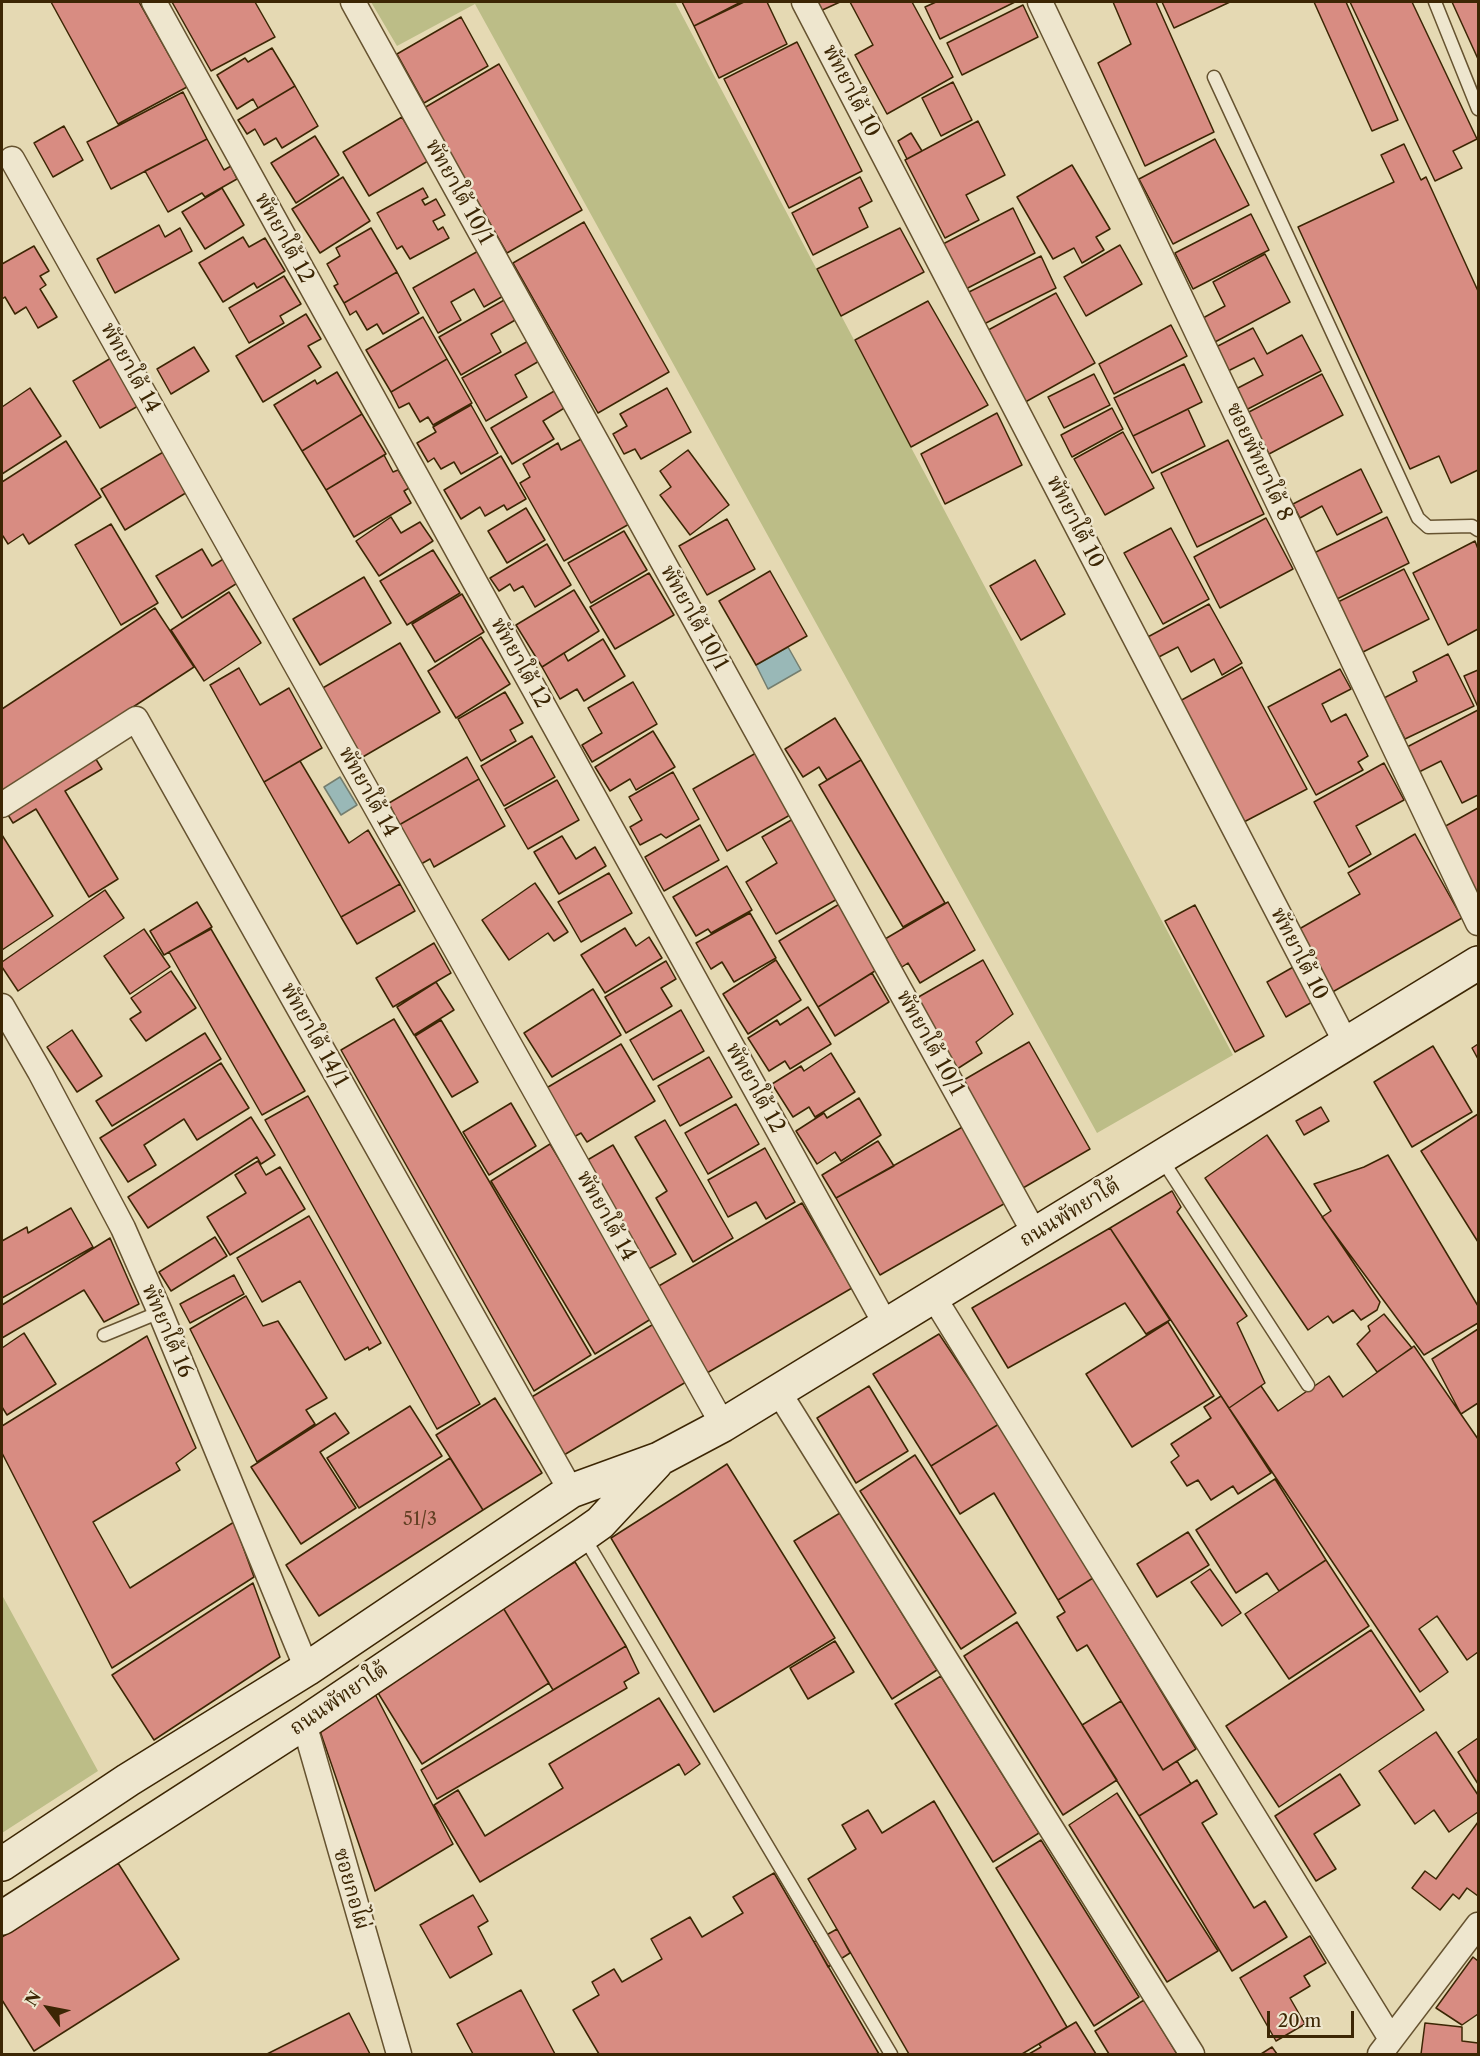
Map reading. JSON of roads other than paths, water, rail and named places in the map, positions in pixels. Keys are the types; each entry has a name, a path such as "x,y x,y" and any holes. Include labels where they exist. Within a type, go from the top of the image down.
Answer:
{"main road":[{"name":"ถนนพัทยาใต้","path":"2,1864 128,1780 307,1669 571,1491 659,1459 723,1425 1479,963"},
{"name":"ถนนพัทยาใต้","path":"2,1918 304,1723 583,1535 600,1523 659,1459"}],"street":[{"name":"พัทยาใต้ 12","path":"154,2 886,1325"},
{"name":"พัทยาใต้ 10/1","path":"353,2 1035,1234"},
{"name":"พัทยาใต้ 10","path":"804,2 1346,1043"},
{"name":"ซอยพัทยาใต้ 8","path":"1040,2 1479,923"},
{"name":"พัทยาใต้ 14","path":"12,159 723,1425"},
{"name":"พัทยาใต้ 14/1","path":"2,805 136,719 571,1491"},
{"name":"พัทยาใต้ 16","path":"2,1006 123,1228 160,1312 307,1669"},
{"path":"933,1296 1386,2047 1476,1933"},
{"path":"778,1391 1192,2055"},
{"name":"ซอยกอไผ่","path":"304,1723 399,2055"}],"lane":[{"path":"1435,2 1479,109"},
{"path":"1214,77 1418,518 1428,527 1472,526 1479,530"},
{"path":"1160,1157 1308,1385"},
{"path":"105,1335 160,1312"},
{"path":"583,1535 891,2055"}],"water":[{"path":"788,647 801,670 768,689 756,665"},
{"path":"340,777 357,805 341,815 324,787"}]}
